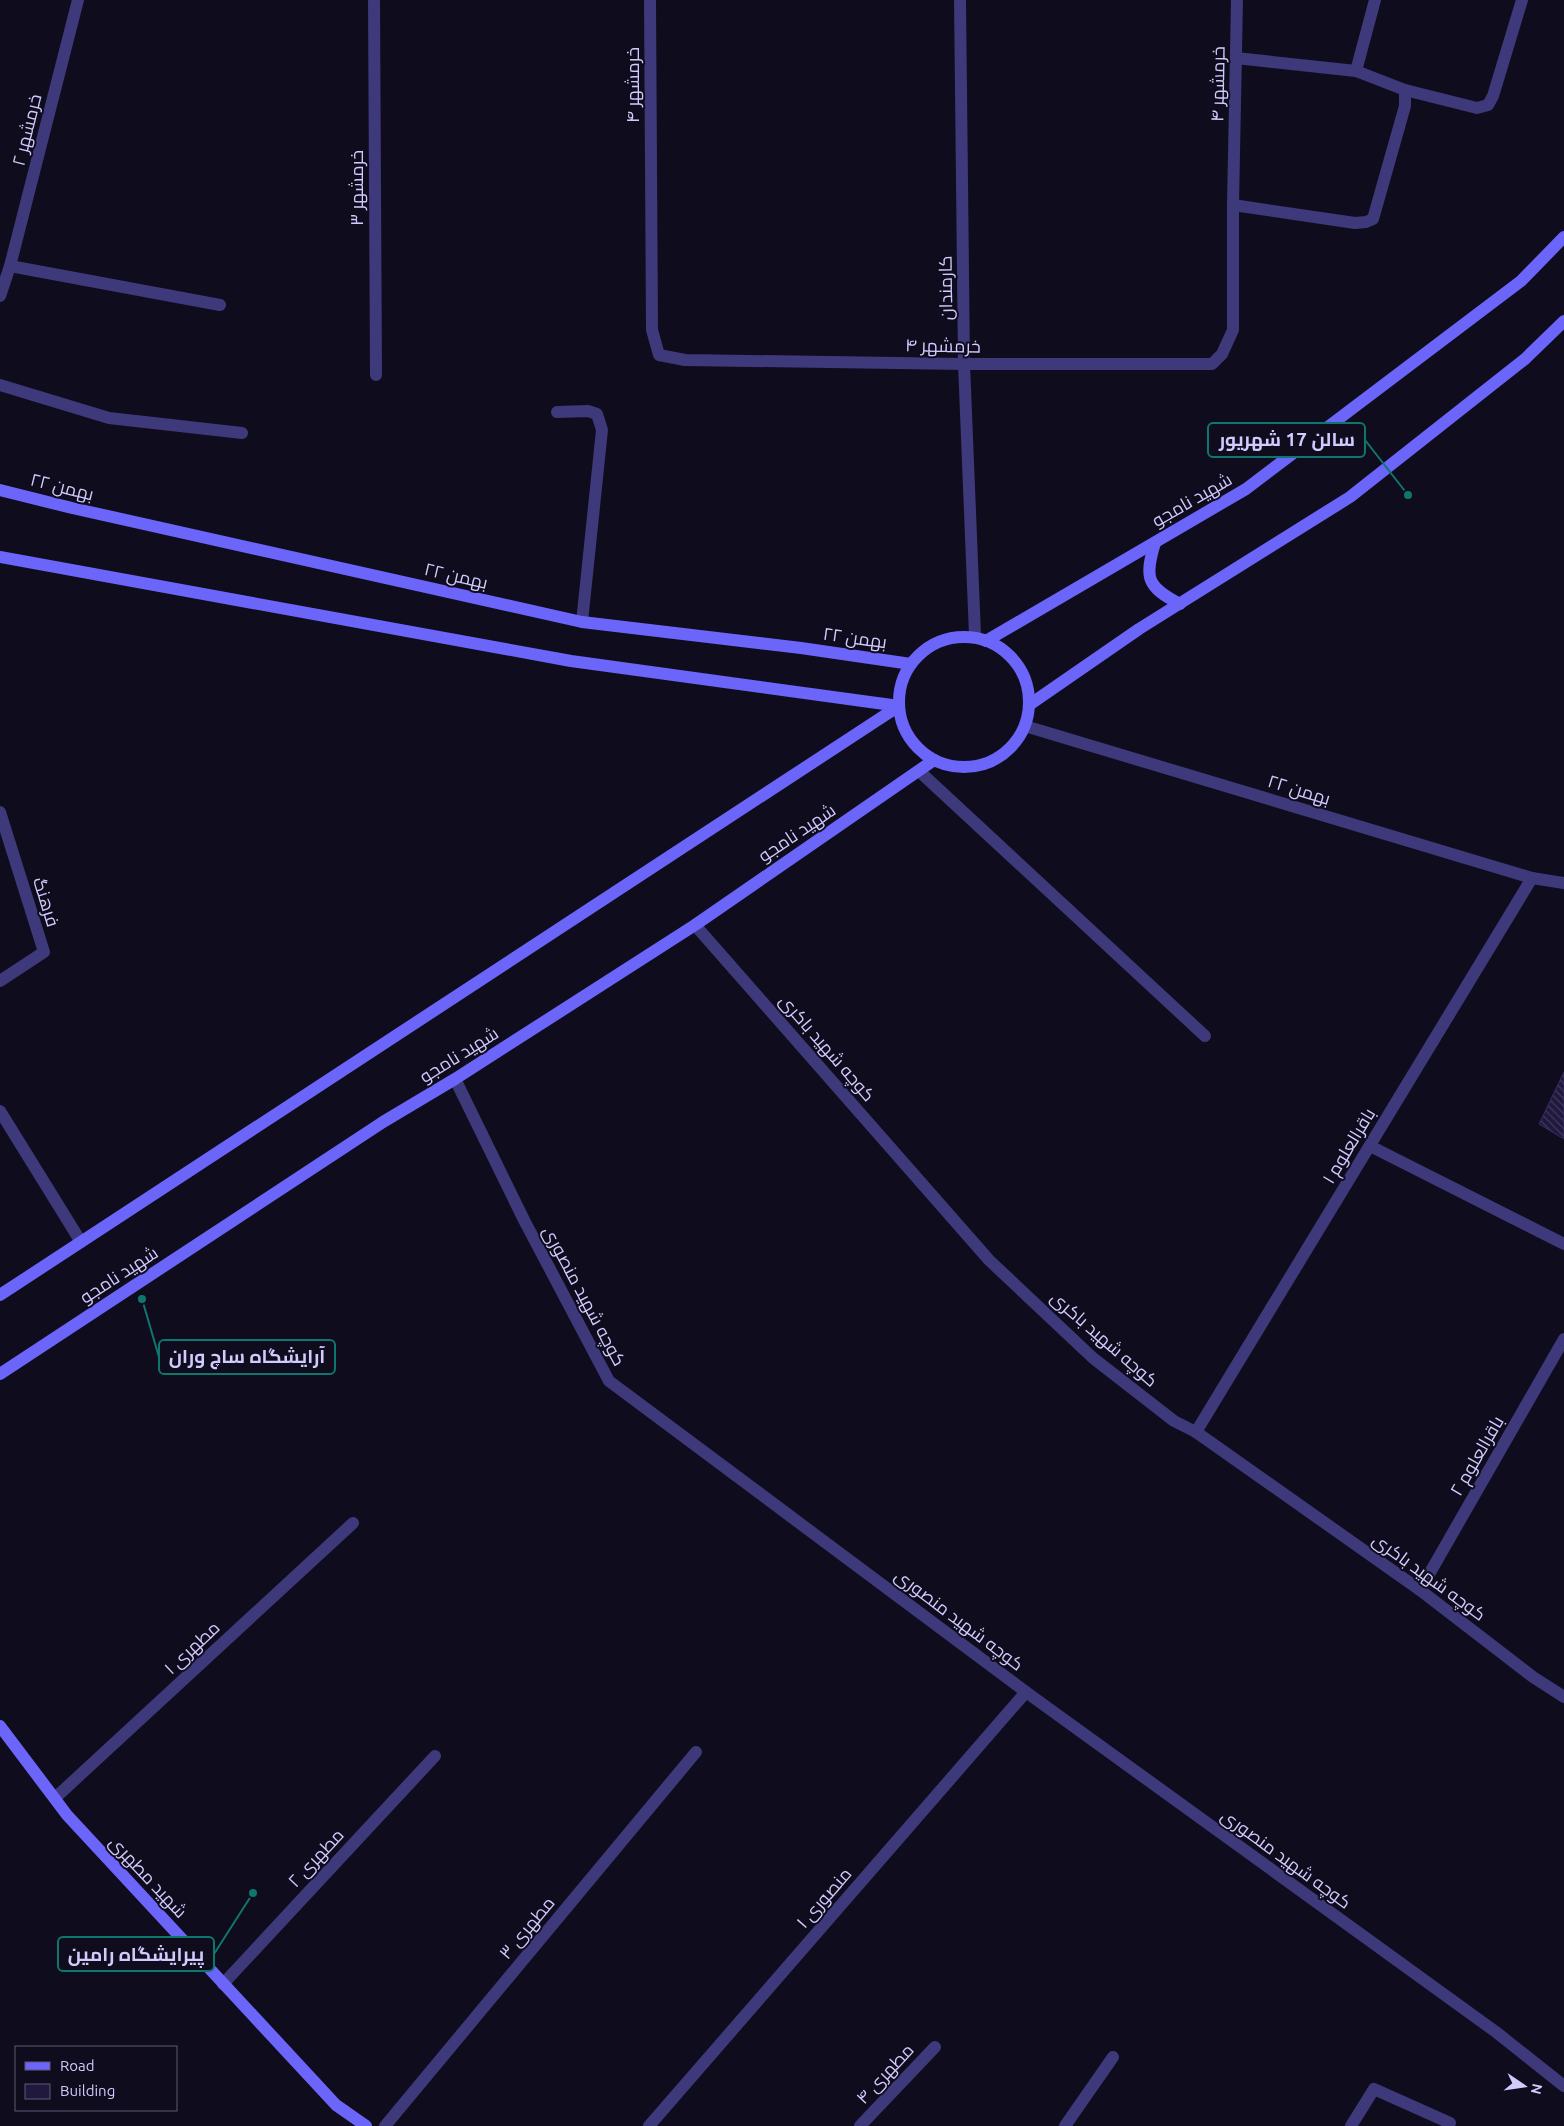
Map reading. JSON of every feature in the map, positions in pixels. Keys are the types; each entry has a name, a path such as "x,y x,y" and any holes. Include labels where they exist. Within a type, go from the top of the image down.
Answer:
{"main road":[{"name":"شهید نامجو","path":"981,638 1155,542 1246,489 1521,281 1564,238"},
{"path":"1029,706 1139,629 1350,497 1525,359 1564,321"},
{"name":"۲۲ بهمن","path":"0,490 72,508 582,622 801,648 911,664"},
{"path":"1155,542 1148,564 1150,580 1161,594 1180,604"},
{"path":"0,557 571,661 899,706"},
{"path":"959,635 981,638 1005,651 1018,666 1027,685 1029,706 1025,726 1015,744 998,758 977,766 955,767 934,760 916,747 904,728 899,706 902,684 911,664 927,648 959,635"},
{"path":"0,1295 899,706"},
{"name":"شهید نامجو","path":"0,1374 383,1122 455,1079 695,925 934,760"},
{"name":"شهید مطهری","path":"0,1726 67,1815 336,2105 366,2126"}],"street":[{"name":"خرمشهر ۲","path":"0,296 10,266 78,0"},
{"name":"خرمشهر ۳","path":"374,0 376,375"},
{"name":"خرمشهر ۴","path":"650,0 652,330 659,355 685,360 964,364 1212,364 1222,354 1233,330 1233,205 1237,0"},
{"name":"کارمندان","path":"960,0 964,364 981,638"},
{"path":"1356,71 1375,0"},
{"path":"1236,58 1356,71 1405,90 1477,108 1488,105 1494,96 1522,0"},
{"path":"1233,205 1355,223 1373,219 1405,106 1405,90"},
{"path":"10,266 220,305"},
{"path":"0,385 109,418 242,433"},
{"path":"557,412 588,411 597,414 602,430 582,622"},
{"name":"۲۲ بهمن","path":"1025,726 1532,878 1564,883"},
{"path":"919,771 1205,1036"},
{"name":"فرهنگ","path":"0,812 44,952 0,981"},
{"name":"باقرالعلوم ۱","path":"1196,1432 1532,878"},
{"name":"کوچه شهید باکری","path":"695,925 989,1260 1093,1358 1174,1421 1196,1432 1420,1590 1533,1677 1564,1697"},
{"name":"کوچه شهید منصوری","path":"455,1079 524,1220 609,1381 1026,1692 1488,2026 1564,2086"},
{"path":"0,1110 81,1242"},
{"path":"1370,1146 1564,1244"},
{"name":"باقرالعلوم ۲","path":"1420,1590 1564,1339"},
{"name":"مطهری ۱","path":"55,1798 354,1523"},
{"name":"منصوری ۱","path":"649,2126 1026,1692"},
{"name":"مطهری ۳","path":"386,2126 696,1752"},
{"name":"مطهری ۲","path":"223,1984 435,1756"},
{"name":"مطهری ۴","path":"860,2126 936,2047"},
{"path":"1065,2126 1113,2057"},
{"path":"1351,2126 1374,2089 1450,2123"}],"building":[{"path":"1564,1072 1564,1139 1539,1124"}],"place":[{"name":"سالن 17 شهریور","path":"1408,495"},
{"name":"آرایشگاه ساچ وران","path":"142,1299"},
{"name":"پیرایشگاه ‌رامین","path":"253,1893"}]}
